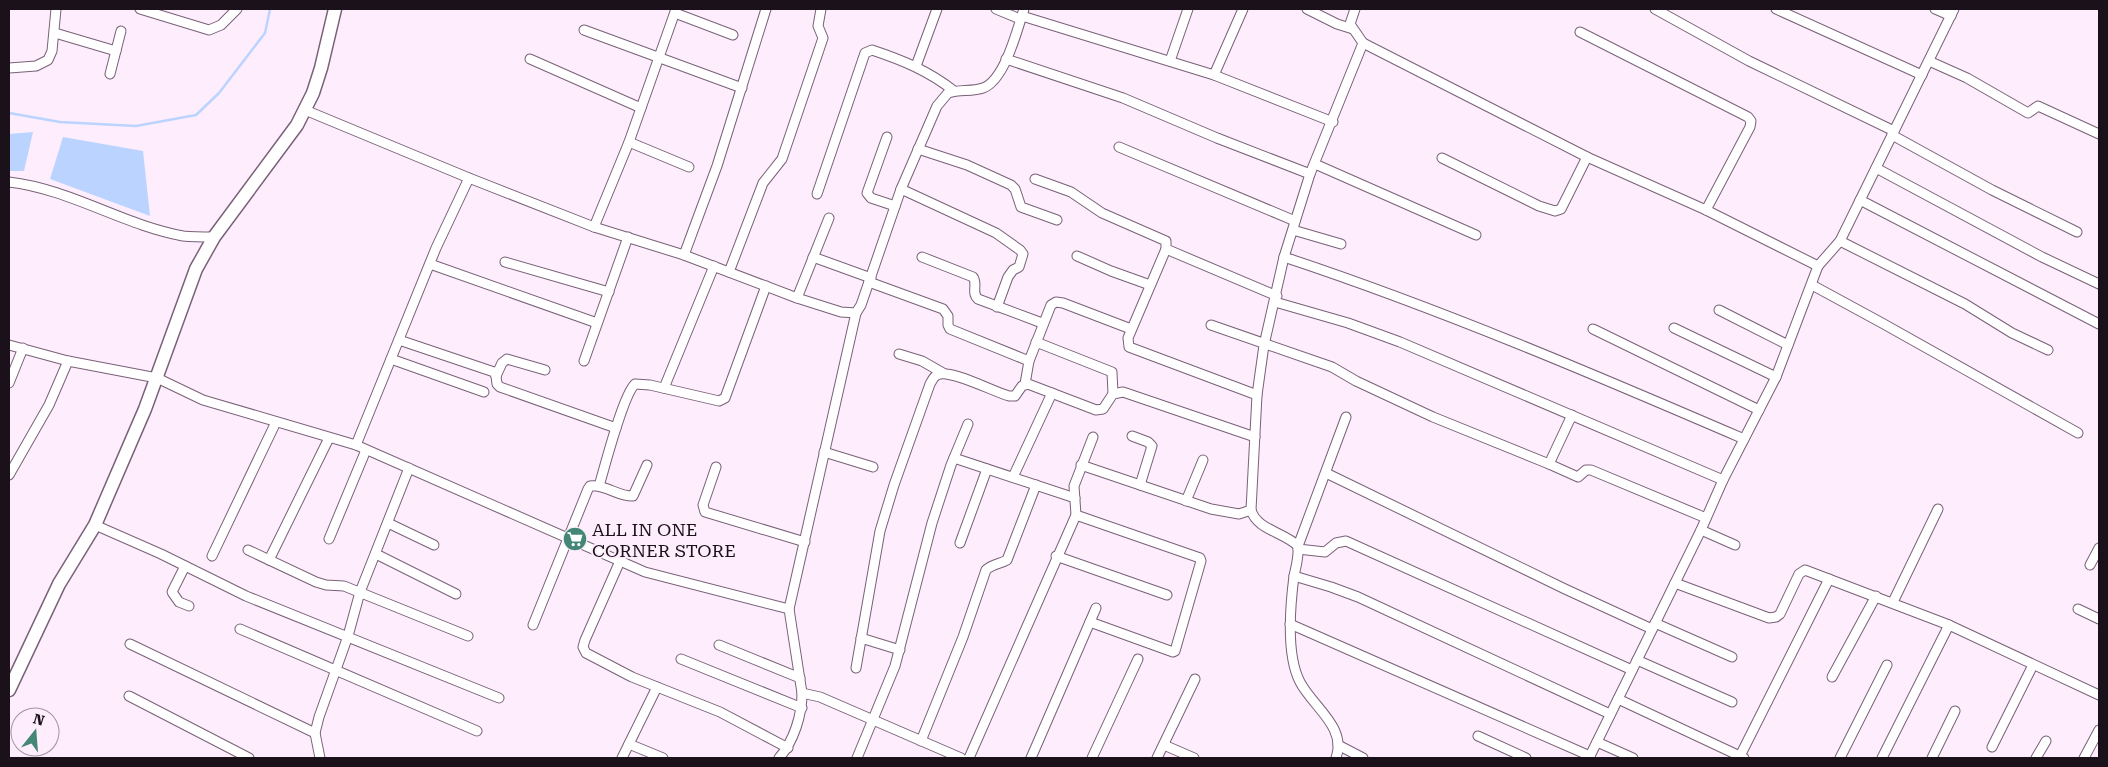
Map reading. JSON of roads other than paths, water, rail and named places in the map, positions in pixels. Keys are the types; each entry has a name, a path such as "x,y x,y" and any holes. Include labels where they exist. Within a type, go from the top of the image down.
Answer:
{"main road":[{"path":"9,690 59,584 94,525 145,409 187,290 214,238 284,144 305,110 321,68 335,9"}],"street":[{"path":"9,68 36,66 48,60 52,51 55,33 56,9"},
{"path":"140,9 209,30 221,26 237,9"},
{"path":"684,255 742,88 766,9"},
{"path":"729,272 763,183 779,164 784,153 823,38 818,22 821,9"},
{"path":"916,66 936,9"},
{"path":"996,9 1022,14 1214,75 1332,122"},
{"path":"1170,61 1188,9"},
{"path":"1214,75 1243,9"},
{"path":"1307,9 1337,24 1353,29"},
{"path":"1355,9 1350,24 1363,43 1587,157 1706,210 1818,266"},
{"path":"1655,9 1750,61 1893,133 1992,190 2077,232"},
{"path":"1776,9 1922,75"},
{"path":"1290,624 1589,757 1702,530 1723,480 1776,377 1818,266 1840,241 1952,12 1935,9"},
{"path":"594,227 629,142 676,11 734,35"},
{"path":"780,758 788,748 802,708 802,693 789,610 856,313 862,305 901,189 937,106 948,93 984,88 991,83 1006,59 1022,14"},
{"path":"584,30 658,59 742,88"},
{"path":"110,74 121,31"},
{"path":"1580,32 1748,117 1751,121 1750,127 1706,210"},
{"path":"55,33 116,51"},
{"path":"1363,43 1310,174 1284,257 1276,299 1264,345 1257,395 1251,510 1253,516 1298,548 1325,552 1336,543 1346,541 1632,670"},
{"path":"817,194 865,52 872,50 916,66 941,80 954,91"},
{"path":"530,59 641,108"},
{"path":"1006,59 1123,98 1217,138 1310,174"},
{"path":"1929,61 1967,78 2028,113 2038,106 2099,134"},
{"path":"305,110 468,178 594,227 684,255 797,298 841,312 856,313"},
{"path":"887,138 872,173 867,193 871,198 895,206"},
{"path":"629,142 689,167"},
{"path":"1119,146 1294,225 1341,244"},
{"path":"918,148 967,165 1011,185 1015,189 1021,207 1057,220"},
{"path":"1442,158 1539,206 1554,211 1561,208 1587,157"},
{"path":"1315,164 1476,236"},
{"path":"1876,168 2042,257 2099,284"},
{"path":"356,445 430,264 468,178"},
{"path":"1035,179 1071,192 1102,213 1166,241 1166,249 1131,329 1127,345 1132,350 1257,395"},
{"path":"9,182 28,184 49,190 137,223 184,236 214,238"},
{"path":"901,189 996,233 1020,250 1023,254 1022,262 1008,277 997,307"},
{"path":"1860,200 2099,324"},
{"path":"797,298 829,218"},
{"path":"584,361 628,237"},
{"path":"1840,241 1965,304 2012,333 2048,350"},
{"path":"1166,249 1276,299 1400,342 1723,480"},
{"path":"1077,256 1150,285"},
{"path":"814,257 942,309 948,316 950,329 1029,361"},
{"path":"922,257 973,276 976,283 975,297 1042,323"},
{"path":"1284,257 1349,279 1527,346 1744,439"},
{"path":"506,262 608,292"},
{"path":"430,264 597,323"},
{"path":"664,388 714,266"},
{"path":"1812,285 2078,433"},
{"path":"599,486 616,428 628,396 635,384 640,383 719,401 723,400 732,382 766,286"},
{"path":"899,354 922,361 943,373 1009,396 1015,396 1025,384 1029,361 1048,309 1056,302 1080,309 1131,329"},
{"path":"1720,310 1788,345"},
{"path":"1211,325 1264,345 1332,367 1356,381 1417,410 1578,477 1588,469 1706,518"},
{"path":"1674,328 1776,377"},
{"path":"1593,329 1759,410"},
{"path":"399,340 490,371 496,376"},
{"path":"1025,384 1099,410 1103,409 1113,394 1112,372 1036,342"},
{"path":"9,345 68,361 157,378 203,400 356,445 645,572 789,610"},
{"path":"9,382 23,348"},
{"path":"391,359 484,392"},
{"path":"545,370 507,360 502,363 496,376 497,384 500,388 616,428"},
{"path":"9,476 49,405 68,361"},
{"path":"856,668 877,546 886,512 930,384 933,377 943,373"},
{"path":"1113,394 1123,392 1256,437"},
{"path":"1013,477 1052,393"},
{"path":"1549,464 1572,415"},
{"path":"1336,758 1338,746 1334,728 1300,682 1291,650 1290,624 1298,548 1346,417"},
{"path":"212,556 276,422"},
{"path":"857,758 895,666 932,523 954,458 968,424"},
{"path":"1132,436 1148,442 1152,446 1140,485"},
{"path":"969,758 1056,556 1076,515 1074,486 1093,437"},
{"path":"269,560 329,438"},
{"path":"329,539 366,450"},
{"path":"824,452 873,466"},
{"path":"954,458 1075,498"},
{"path":"1186,501 1203,460"},
{"path":"533,625 590,486 599,486 633,496 647,465"},
{"path":"1081,465 1230,514 1239,514 1251,510"},
{"path":"716,467 703,505 705,512 805,542"},
{"path":"320,758 315,732 318,717 336,672 360,592 409,468"},
{"path":"960,543 987,469"},
{"path":"1326,473 1565,589 1732,657"},
{"path":"921,741 963,637 986,570 990,565 1008,560 1036,485"},
{"path":"1893,602 1938,509"},
{"path":"1076,515 1200,558 1201,561 1175,651 1173,652 1090,622"},
{"path":"388,523 434,545"},
{"path":"94,525 246,596 499,698"},
{"path":"1702,530 1735,545"},
{"path":"2090,565 2099,548"},
{"path":"248,550 316,582 326,585 344,586 468,636"},
{"path":"376,554 456,594"},
{"path":"1056,556 1167,595"},
{"path":"620,561 585,640 584,650 590,656 657,687 720,712 788,748"},
{"path":"185,566 172,592 179,602 189,606"},
{"path":"1675,583 1769,618 1776,617 1784,608 1801,571 1805,570 1893,602 1949,625 2099,695"},
{"path":"1294,576 1332,587 1358,598 1610,714"},
{"path":"1618,698 1742,757 1829,579"},
{"path":"1832,678 1876,596"},
{"path":"1031,758 1096,608"},
{"path":"2078,609 2099,619"},
{"path":"1882,758 1949,625"},
{"path":"240,629 336,672 477,730"},
{"path":"861,638 900,650"},
{"path":"130,644 315,732"},
{"path":"720,645 800,678"},
{"path":"681,659 802,708"},
{"path":"1092,758 1138,659"},
{"path":"1637,660 1732,702"},
{"path":"1840,758 1886,665"},
{"path":"1992,746 2032,665"},
{"path":"1157,758 1195,679"},
{"path":"622,758 657,687"},
{"path":"802,693 820,697 921,741 940,754 961,758"},
{"path":"129,696 249,758"},
{"path":"1932,758 1955,711"},
{"path":"2084,758 2099,730"},
{"path":"1478,736 1509,755 1526,758"},
{"path":"2036,758 2046,741"},
{"path":"1597,742 1633,758"},
{"path":"629,744 664,758"},
{"path":"1164,745 1194,758"},
{"path":"1338,746 1363,758"}],"water":[{"path":"33,132 24,171 9,171 9,134"},
{"path":"63,137 143,151 150,216 50,179"}],"waterway":[{"path":"9,113 60,122 136,126 196,115 219,93 265,33 270,9"}],"place":[{"name":"ALL IN ONE CORNER STORE","path":"575,539"}]}
